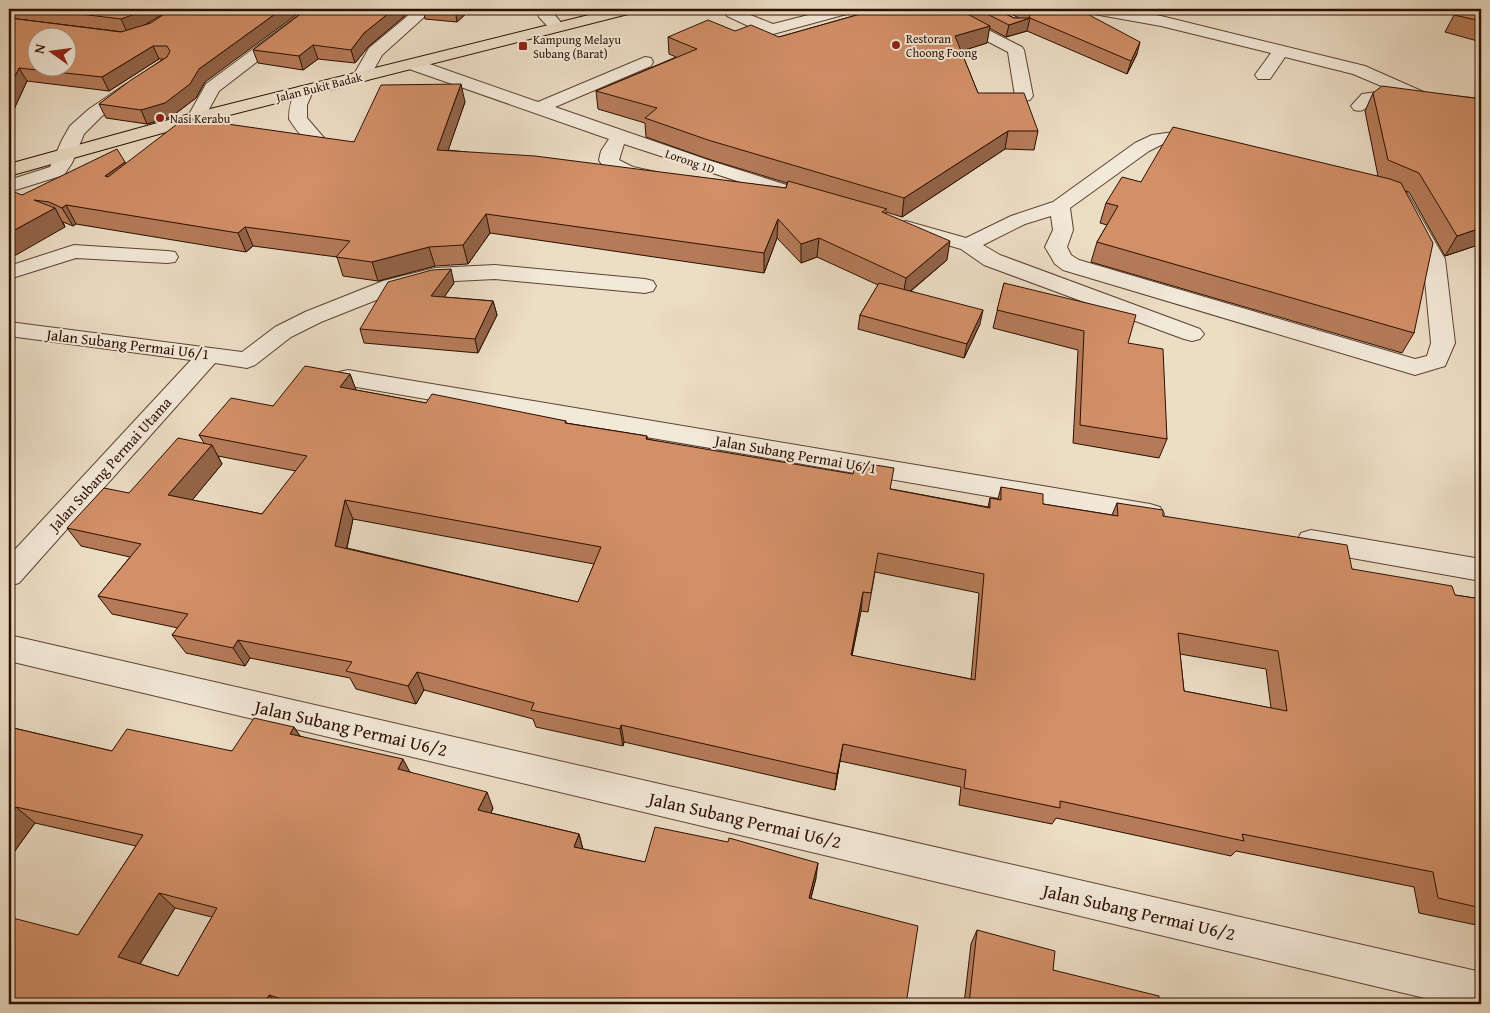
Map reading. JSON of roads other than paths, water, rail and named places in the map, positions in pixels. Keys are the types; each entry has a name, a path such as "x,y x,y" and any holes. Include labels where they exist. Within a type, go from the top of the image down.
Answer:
{"main road":[{"name":"Jalan Bukit Badak","path":"9,170 196,118 631,9"}],"street":[{"path":"9,20 27,9"},
{"path":"196,118 212,88 317,9"},
{"path":"362,76 375,52 425,9"},
{"path":"544,9 545,14 557,27"},
{"path":"728,11 751,9"},
{"path":"728,11 763,27 773,29 849,9"},
{"path":"936,9 1016,50 1024,96"},
{"path":"1094,9 1161,22 1359,70 1423,98"},
{"path":"9,24 28,27"},
{"path":"1264,75 1281,50"},
{"path":"541,107 645,62"},
{"name":"Lorong 1D","path":"415,64 715,170 818,201"},
{"path":"9,186 57,171 62,166 64,155 76,131 92,116 144,80"},
{"path":"304,91 298,105 298,119 316,139"},
{"path":"1360,106 1368,98 1384,96 1481,104"},
{"path":"619,137 608,158 614,167 668,182"},
{"path":"968,245 1018,220 1060,206 1142,146 1159,139 1186,139 1367,184 1400,197 1434,259 1442,343 1437,362 1416,367 1071,265 1063,260 1056,247 1063,230 1060,206"},
{"path":"893,223 968,245 992,260 1192,334"},
{"path":"9,273 74,251 167,257"},
{"name":"Jalan Subang Permai U6/1","path":"9,329 247,360 284,332 313,317 391,286 435,275 495,272 645,286"},
{"name":"Jalan Subang Permai Utama","path":"9,575 210,354"},
{"name":"Jalan Subang Permai U6/1","path":"348,378 1176,518"},
{"path":"1284,537 1481,570"},
{"name":"Jalan Subang Permai U6/2","path":"9,648 1481,992"}],"place":[{"name":"Restoran Choong Foong","path":"896,45"},
{"name":"Kampung Melayu Subang (Barat)","path":"523,46"},
{"name":"Nasi Kerabu","path":"160,118"}]}
